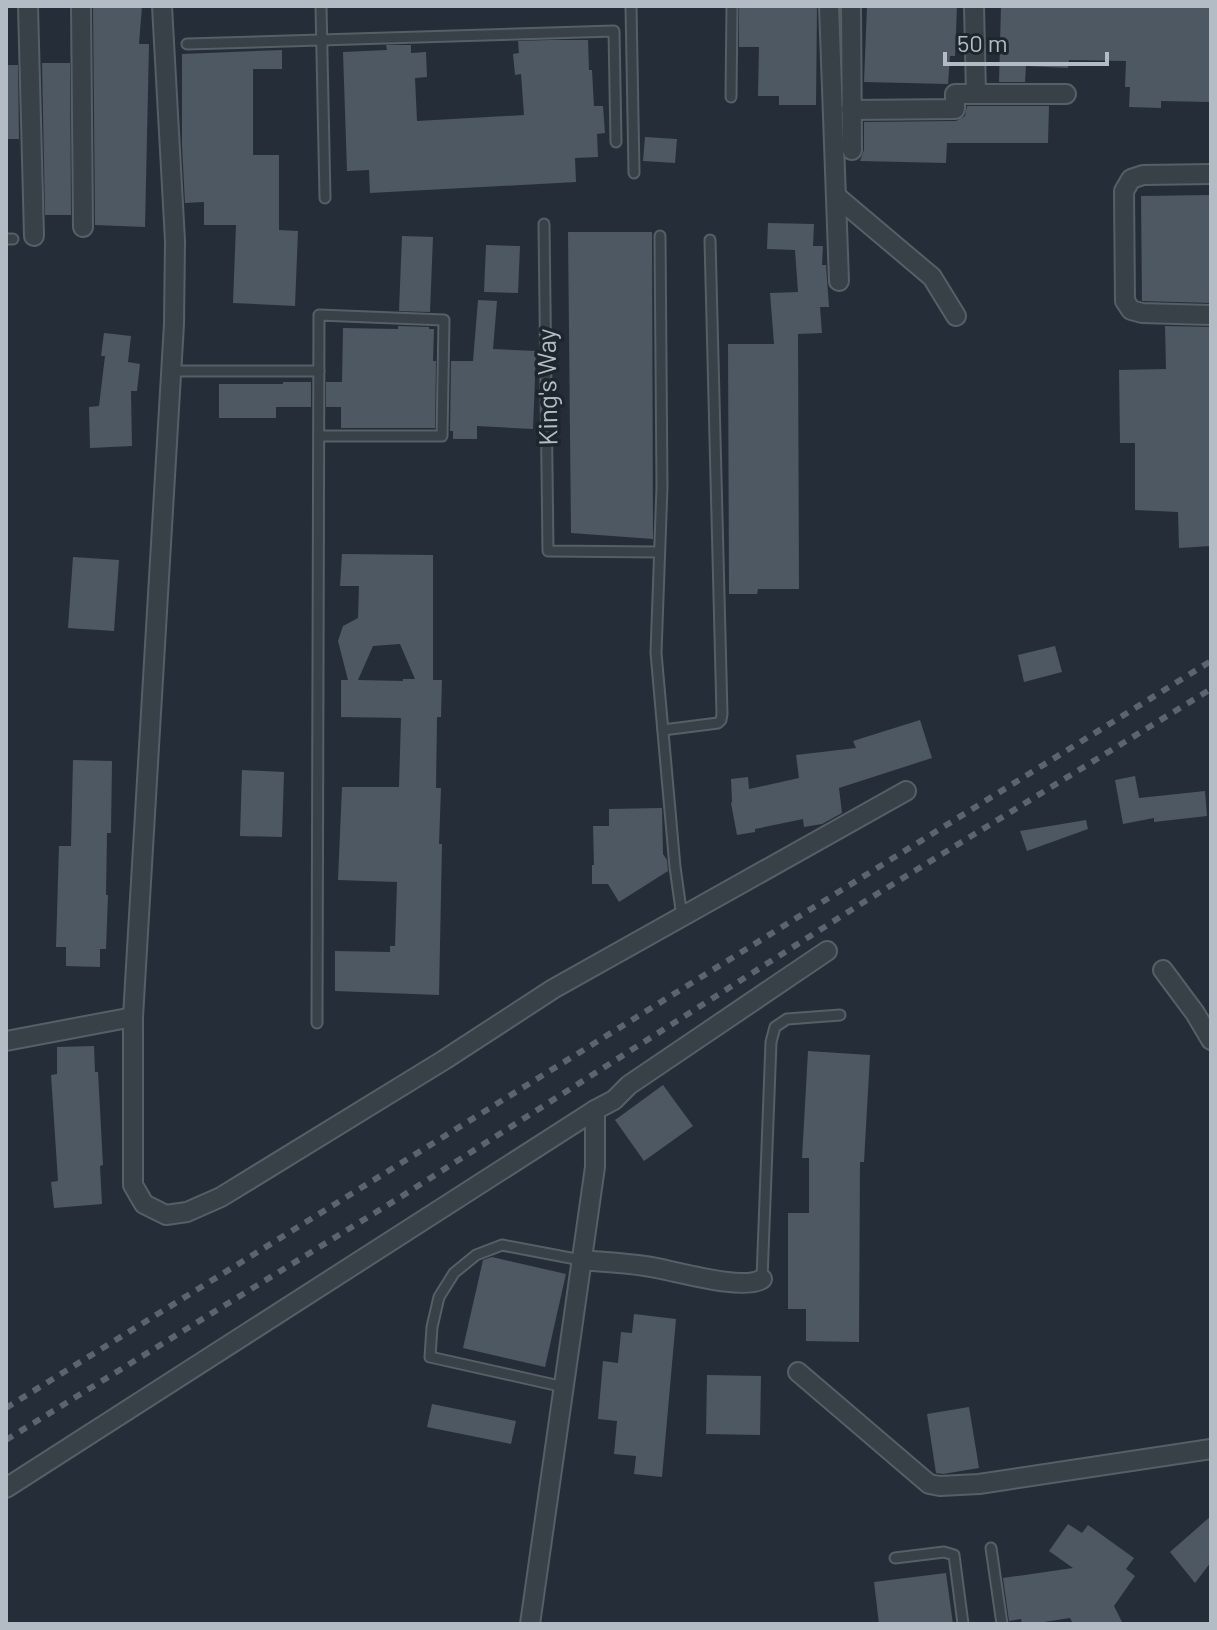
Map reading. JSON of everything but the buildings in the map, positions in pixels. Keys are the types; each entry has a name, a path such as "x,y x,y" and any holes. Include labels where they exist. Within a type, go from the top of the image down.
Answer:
{"street":[{"path":"28,6 34,236"},
{"path":"81,6 83,227"},
{"path":"162,6 175,241 172,371 133,1017 133,1185 144,1204 166,1215 187,1212 221,1197 553,989 906,791"},
{"path":"829,6 839,281"},
{"path":"851,6 852,150"},
{"path":"974,6 976,94"},
{"path":"851,110 955,109 955,94 1066,94"},
{"path":"1211,174 1143,175 1131,179 1124,191 1125,301 1131,310 1211,315"},
{"path":"836,196 932,277 956,316"},
{"path":"6,1488 614,1100 629,1085 827,951"},
{"path":"1163,970 1211,1040"},
{"path":"6,1041 133,1017"},
{"path":"530,1624 595,1167 595,1110"},
{"path":"581,1260 647,1266 722,1281 753,1283 762,1279"},
{"path":"798,1372 929,1484 979,1484 1211,1449"}],"lane":[{"path":"321,6 325,198"},
{"path":"631,6 634,173"},
{"path":"731,97 732,6"},
{"path":"187,44 614,31 616,142"},
{"name":"King's Way","path":"544,224 548,551 659,552"},
{"path":"660,236 662,487 656,653 682,917"},
{"path":"663,730 718,723 722,714 710,240"},
{"path":"317,1023 319,315 444,320 442,436 319,436"},
{"path":"172,371 319,371"},
{"path":"762,1279 771,1042 775,1027 787,1019 840,1015"},
{"path":"564,1387 430,1357 432,1327 439,1297 454,1273 476,1255 502,1245 581,1260"},
{"path":"991,1548 1002,1624"},
{"path":"895,1558 944,1552 954,1555 963,1624"}],"railway":[{"path":"6,1408 1211,661"},
{"path":"6,1440 399,1198 859,905 1211,689"}]}
